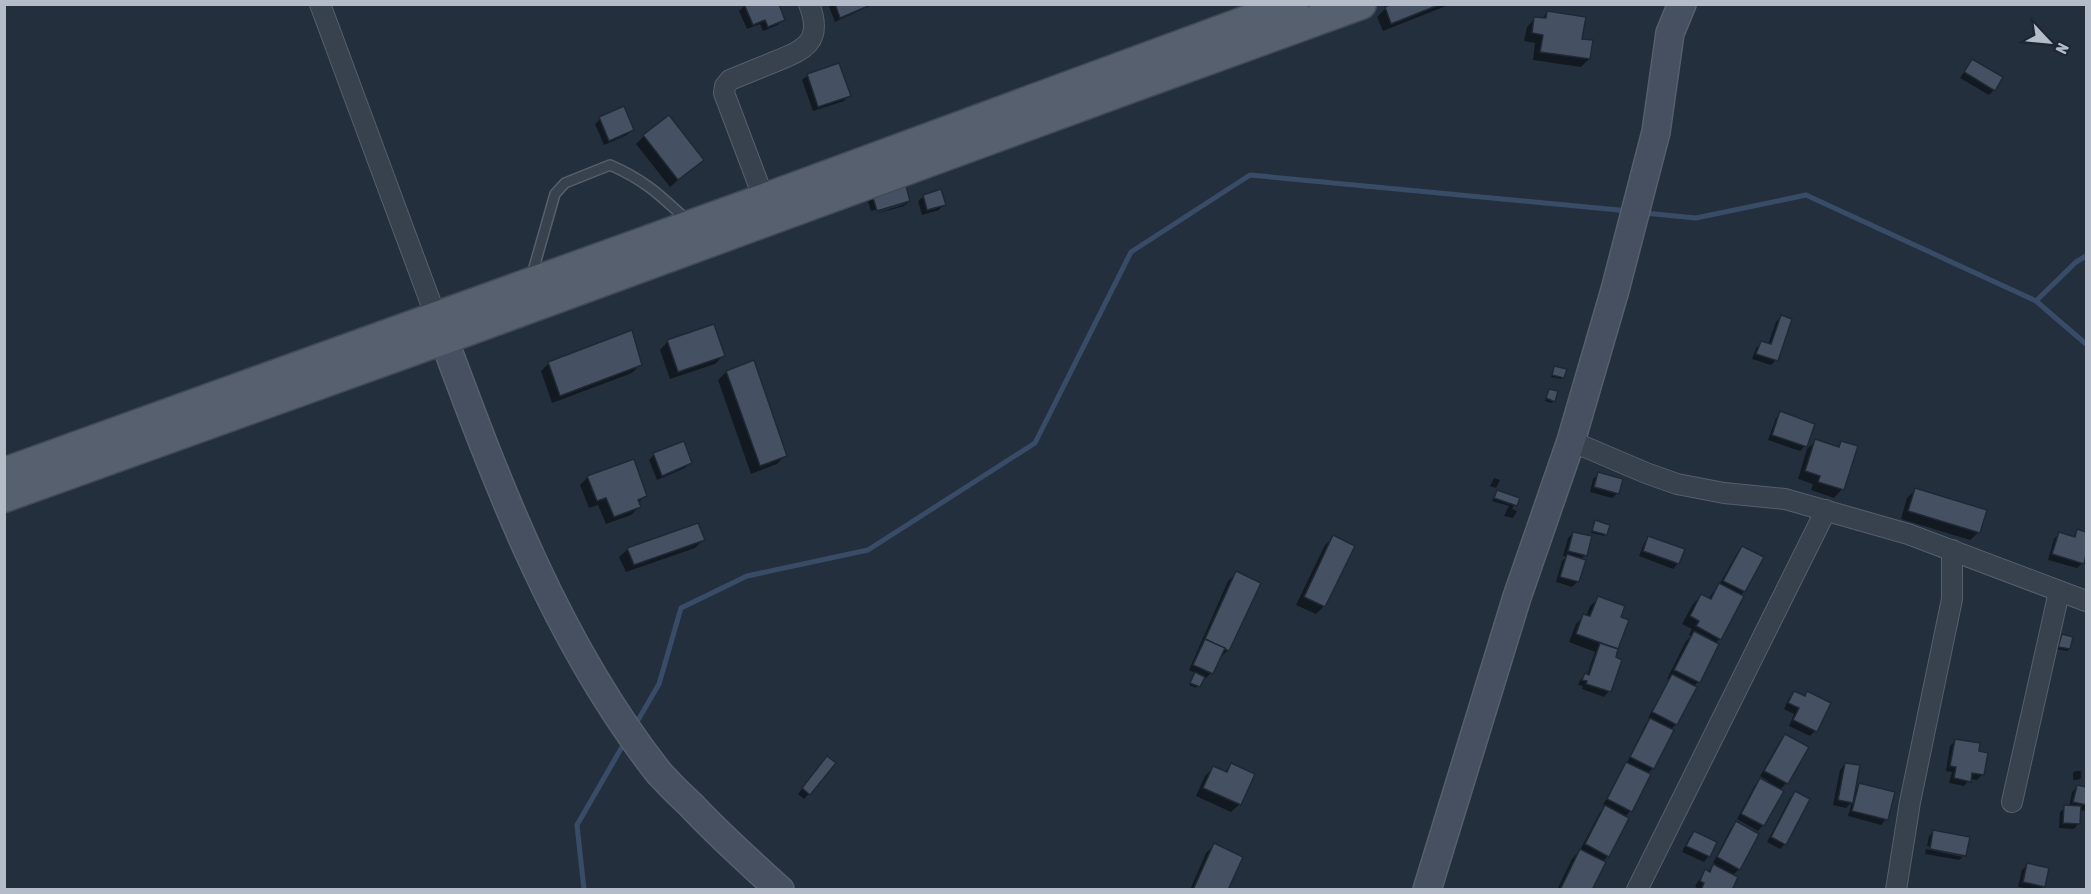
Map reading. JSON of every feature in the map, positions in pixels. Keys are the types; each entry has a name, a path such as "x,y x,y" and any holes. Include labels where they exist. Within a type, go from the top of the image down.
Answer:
{"main road":[{"path":"4,473 440,328 1132,87 1361,4"},
{"path":"4,497 440,328 530,283 764,199 1273,8"}],"street":[{"path":"320,4 519,533 580,656 660,774 723,838 780,890"},
{"path":"764,199 724,93 724,86 730,80 802,51 812,37 814,25 809,4"},
{"path":"1664,4 1670,33"},
{"path":"1427,890 1517,597 1571,441 1615,290 1652,153 1670,33 1683,4"},
{"path":"1571,441 1677,484 1724,493 1785,499 1908,534 2086,601"},
{"path":"1637,890 1826,510"},
{"path":"1896,890 1910,802 1952,599 1952,550"},
{"path":"2012,802 2059,592"}],"lane":[{"path":"530,283 555,194 565,183 610,165 634,176 657,192 692,225"}],"building":[{"path":"744,4 779,4 785,20 768,27 765,20 753,25"},
{"path":"835,4 873,4 840,18"},
{"path":"1392,4 1441,4 1391,24 1385,7"},
{"path":"1547,11 1586,17 1582,39 1593,40 1590,59 1540,52 1543,35 1532,33 1534,17 1546,18"},
{"path":"1972,59 2003,77 1995,91 1964,72"},
{"path":"839,63 851,96 818,107 807,74"},
{"path":"624,106 634,130 609,141 599,117"},
{"path":"669,115 704,160 678,180 643,135"},
{"path":"904,178 910,201 877,211 870,188"},
{"path":"941,189 946,205 927,210 923,195"},
{"path":"1781,315 1792,319 1778,361 1756,354 1761,341 1771,344"},
{"path":"714,324 725,356 678,372 667,340"},
{"path":"632,330 642,365 560,396 548,362"},
{"path":"754,360 787,456 760,466 726,371"},
{"path":"1554,366 1567,369 1564,378 1552,375"},
{"path":"1549,389 1558,391 1555,402 1546,398"},
{"path":"1780,411 1815,424 1807,447 1772,435"},
{"path":"1815,439 1839,447 1841,441 1858,446 1844,490 1818,482 1820,476 1805,471"},
{"path":"684,441 692,463 662,476 653,453"},
{"path":"634,459 647,496 638,500 641,507 614,517 606,498 597,501 587,476"},
{"path":"1598,472 1623,479 1619,494 1594,487"},
{"path":"1915,488 1987,510 1980,533 1908,511"},
{"path":"1497,490 1520,498 1517,506 1494,498"},
{"path":"1595,520 1610,525 1607,535 1592,531"},
{"path":"698,523 705,540 634,565 627,548"},
{"path":"2077,529 2086,532 2084,564 2052,554 2059,532 2075,537"},
{"path":"1573,532 1592,536 1587,556 1568,551"},
{"path":"1333,535 1355,546 1325,607 1304,597"},
{"path":"1648,536 1685,549 1679,564 1643,551"},
{"path":"1742,546 1764,557 1745,592 1723,581"},
{"path":"1567,554 1586,560 1579,582 1560,577"},
{"path":"1236,571 1261,583 1229,651 1205,639"},
{"path":"1719,583 1744,596 1721,640 1696,626 1699,621 1690,616 1701,594 1711,599"},
{"path":"1598,596 1625,606 1621,617 1629,620 1618,649 1576,634 1583,614 1590,616"},
{"path":"1694,631 1719,644 1700,683 1674,670"},
{"path":"2062,634 2073,637 2070,649 2058,647"},
{"path":"1205,639 1225,648 1213,674 1193,665"},
{"path":"1600,643 1618,649 1616,657 1622,660 1611,692 1586,684 1587,681 1582,680 1585,673 1589,675"},
{"path":"1195,672 1205,677 1200,687 1190,683"},
{"path":"1672,674 1697,687 1677,725 1652,712"},
{"path":"1794,691 1805,696 1807,691 1831,703 1817,732 1793,720 1799,708 1788,703"},
{"path":"1650,718 1674,730 1654,769 1630,757"},
{"path":"1785,734 1809,747 1788,784 1764,771"},
{"path":"1955,739 1980,743 1979,751 1988,753 1984,775 1972,773 1971,782 1954,778 1956,767 1950,766"},
{"path":"827,756 836,763 810,795 802,788"},
{"path":"1626,762 1651,774 1632,812 1607,799"},
{"path":"1231,763 1255,774 1241,805 1203,788 1213,766 1227,772"},
{"path":"1845,763 1860,765 1853,803 1838,800"},
{"path":"1760,778 1784,791 1764,826 1741,814"},
{"path":"1859,783 1895,792 1888,820 1852,811"},
{"path":"2077,785 2086,787 2086,805 2073,802"},
{"path":"1795,791 1810,799 1786,845 1771,837"},
{"path":"1605,805 1629,818 1609,857 1585,844"},
{"path":"2064,805 2081,806 2080,824 2063,823"},
{"path":"1736,821 1759,834 1740,870 1717,857"},
{"path":"1933,830 1970,837 1966,856 1930,849"},
{"path":"1694,831 1717,842 1710,857 1686,846"},
{"path":"1214,843 1243,857 1228,890 1193,890"},
{"path":"1580,849 1606,862 1592,890 1560,890"},
{"path":"2027,863 2049,868 2045,887 2023,882"},
{"path":"1713,864 1738,877 1732,890 1701,890 1704,883 1700,881 1705,869 1710,872"}],"waterway":[{"path":"634,727 659,684 681,608 747,576 868,550 1035,443 1131,252 1250,175 1629,211"},
{"path":"1644,213 1696,218 1806,195 2036,301 2086,344"},
{"path":"2036,301 2076,262 2086,256"},
{"path":"584,890 577,825 626,740"}]}
